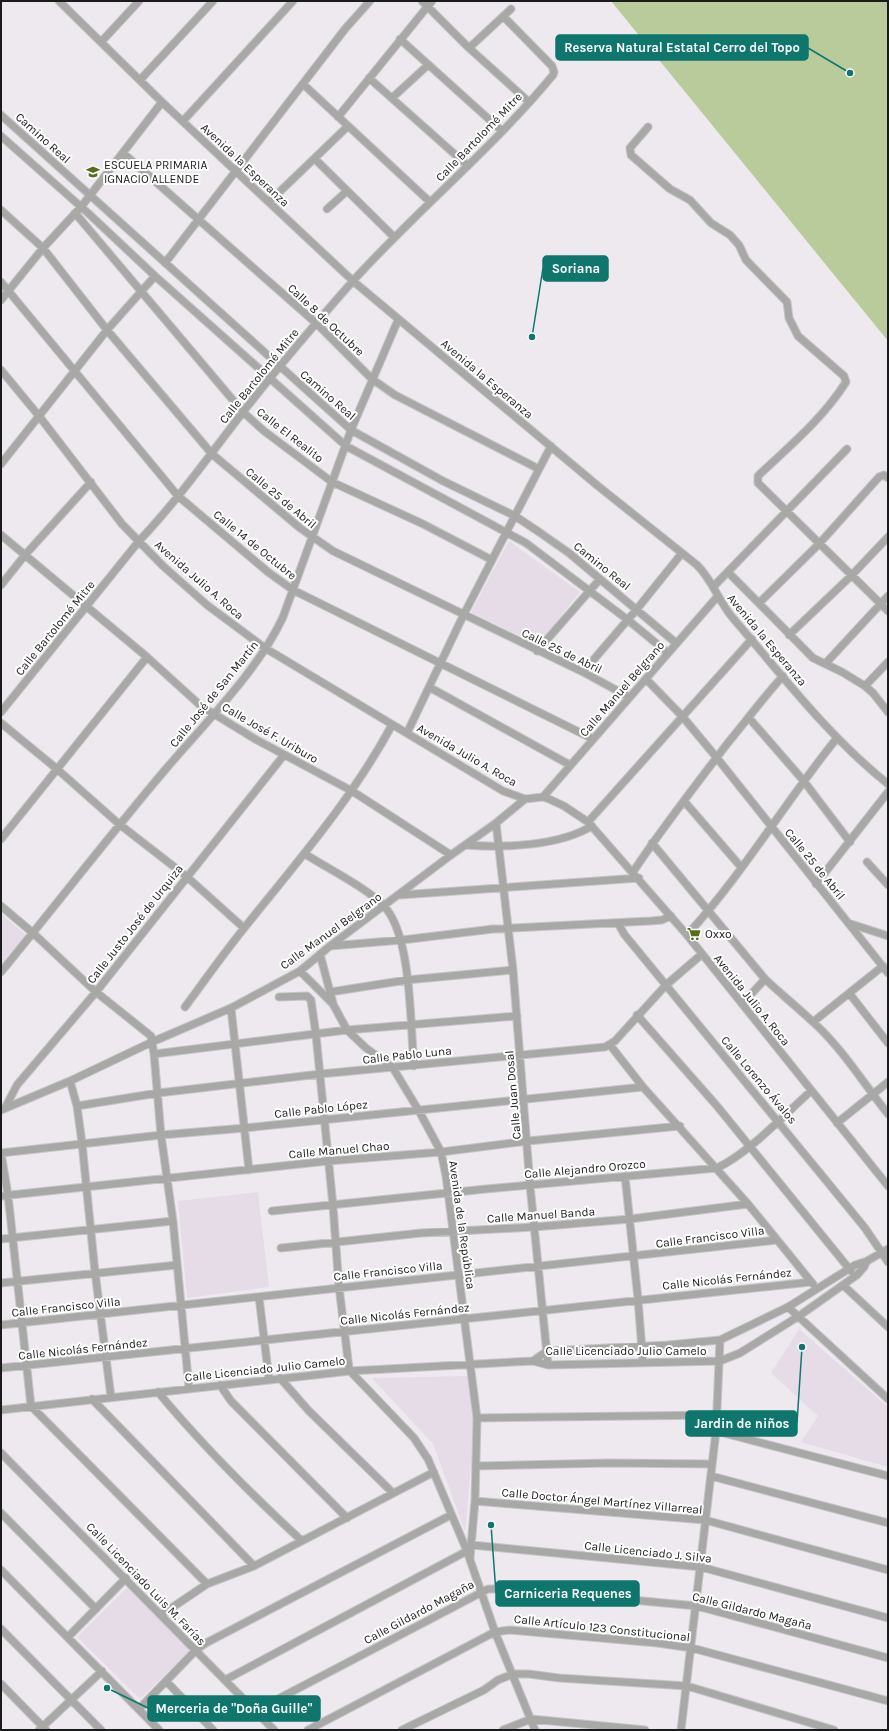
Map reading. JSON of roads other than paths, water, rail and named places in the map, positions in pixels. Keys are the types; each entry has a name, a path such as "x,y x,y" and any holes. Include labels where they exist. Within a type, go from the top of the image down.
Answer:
{"street":[{"path":"102,41 139,1"},
{"path":"140,80 213,1"},
{"path":"183,121 293,1"},
{"path":"165,263 345,29 370,1"},
{"path":"422,1 430,4 469,48 529,102"},
{"name":"Avenida la Esperanza","path":"60,2 102,41 162,102 353,281 398,320 682,553 707,576 714,586 717,597 811,711 861,762 888,784"},
{"path":"338,117 430,4"},
{"path":"469,48 512,9"},
{"name":"Calle Bartolomé Mitre","path":"1,712 139,541 178,496 243,412 316,323 394,237 502,131 554,72 552,66 504,16"},
{"path":"400,39 502,131"},
{"path":"392,98 428,65"},
{"path":"369,78 468,166"},
{"path":"303,84 430,202"},
{"path":"1,300 43,248 81,207 162,102"},
{"name":"Camino Real","path":"1,115 351,430 443,481 515,516 554,542 637,609 676,644"},
{"path":"269,202 348,127"},
{"path":"648,127 630,148 631,155 670,189 690,200 711,223 730,235 739,245 746,260 787,302 789,318 798,336 844,376 846,382 818,417 758,476 758,483 888,611"},
{"name":"Camino Real","path":"1,136 81,207 155,276 346,446 506,531 536,550 590,590 668,653"},
{"name":"Calle 8 de Octubre","path":"123,153 316,323 372,379 395,395 539,469"},
{"path":"315,158 394,237"},
{"path":"326,209 347,191"},
{"name":"Calle 25 de Abril","path":"1,210 43,248 107,330 212,454 312,537 333,551 582,672 629,697"},
{"name":"Calle El Realito","path":"75,213 243,412 276,440 332,482 403,514 492,560"},
{"path":"1,464 107,330 155,276"},
{"name":"Calle 14 de Octubre","path":"1,282 178,496 268,572 293,590 441,662 593,739"},
{"name":"Calle José de San Martín","path":"1,972 120,824 243,679 278,628 351,430 398,320"},
{"name":"Avenida Julio A. Roca","path":"1,370 91,482 122,524 163,566 207,605 265,648 503,791 525,799 543,797 564,806 590,824 687,934 888,1186"},
{"path":"407,733 464,614 551,446"},
{"path":"714,586 847,449"},
{"path":"759,603 819,544 879,477 886,477"},
{"path":"1,585 25,555 91,482"},
{"name":"Calle José F. Uriburo","path":"1,535 147,657 191,698 213,714 352,792 451,854"},
{"path":"789,635 851,576 888,537"},
{"path":"582,672 628,620 682,553"},
{"path":"728,572 813,658 842,672 865,686 873,693 888,712"},
{"path":"537,650 600,579"},
{"path":"825,664 888,596"},
{"name":"Calle Manuel Belgrano","path":"543,797 717,597"},
{"path":"466,845 498,845 559,840 578,834 590,824 682,716 752,639"},
{"path":"1,839 147,657"},
{"path":"865,686 888,662"},
{"path":"633,872 652,843 684,801 764,697 783,676"},
{"name":"Calle 25 de Abril","path":"646,679 682,716 717,758 888,973"},
{"path":"429,686 570,765"},
{"path":"749,718 803,780 850,842"},
{"path":"1,723 120,824 186,876 244,928"},
{"path":"185,1007 244,928 305,854 352,792 372,763 392,725"},
{"path":"687,934 730,885 741,867 771,827 803,780 836,738"},
{"name":"Calle Justo José de Urquiza","path":"3,1109 17,1085 96,992 186,876 284,755"},
{"path":"816,884 888,792"},
{"name":"Calle Manuel Belgrano","path":"3,1109 70,1081 152,1042 231,1008 300,971 330,946 400,895 451,854 496,823 525,799"},
{"path":"684,801 741,867"},
{"name":"Calle Juan Dosal","path":"496,823 509,928 528,1141 530,1185 548,1365"},
{"path":"652,843 766,979 784,998 813,1022 888,1114"},
{"path":"305,854 369,894 384,906 395,922 402,940 414,1066"},
{"path":"867,862 888,885"},
{"path":"400,895 638,878"},
{"path":"1,906 33,933 96,992 147,1032 152,1042 173,1221 189,1388"},
{"path":"330,946 402,940 509,928 662,920 671,916"},
{"name":"Calle Lorenzo Ávalos","path":"618,923 624,934 865,1228 885,1250 888,1262"},
{"path":"848,923 888,936"},
{"path":"320,954 333,1004"},
{"path":"702,954 666,985 610,1045 643,1087 680,1126 748,1204 817,1289"},
{"path":"813,1022 883,966"},
{"path":"330,992 407,980 513,970"},
{"name":"Avenida de la República","path":"300,971 333,1004 346,1030 366,1048 393,1068 419,1110 441,1152 477,1418 477,1466 472,1545 469,1559"},
{"path":"742,1004 766,979"},
{"path":"849,994 888,1043"},
{"path":"279,997 309,997 311,1000 320,1074 323,1120 334,1206 344,1332 350,1371 414,1438 428,1459 467,1552 495,1632 535,1730"},
{"path":"231,1008 249,1170"},
{"path":"637,1015 717,1106 748,1147 849,1268 857,1275"},
{"path":"154,1054 236,1043 316,1035 346,1030 517,1016"},
{"name":"Calle Pablo Luna","path":"77,1106 158,1093 240,1083 520,1054 594,1048 610,1045"},
{"path":"70,1081 77,1106 82,1144 100,1316 111,1396"},
{"path":"837,1123 888,1082"},
{"name":"Calle Pablo López","path":"1,1153 162,1135 245,1128 643,1087"},
{"name":"Calle Alejandro Orozco","path":"272,1211 717,1168 748,1147 811,1091"},
{"name":"Calle Manuel Chao","path":"4,1195 328,1161 441,1152 528,1141 680,1126"},
{"path":"1,1153 4,1195 17,1281 31,1406 207,1584"},
{"path":"624,1176 630,1219 643,1363"},
{"name":"Calle Manuel Banda","path":"281,1248 421,1233 534,1228 630,1219 748,1204"},
{"path":"1,1239 173,1221"},
{"name":"Calle Francisco Villa","path":"1,1325 100,1316 340,1287 458,1276 778,1240"},
{"path":"681,1730 702,1567 716,1431 720,1340 788,1307 849,1268 867,1261 885,1250"},
{"path":"720,1361 740,1353 799,1316 857,1275 867,1261"},
{"path":"1,1283 177,1264"},
{"name":"Calle Nicolás Fernández","path":"1,1368 106,1358 638,1299 811,1282"},
{"path":"843,1284 888,1327"},
{"path":"259,1297 269,1379"},
{"path":"788,1307 888,1399"},
{"name":"Calle Licenciado Julio Camelo","path":"533,1361 547,1351 720,1340"},
{"name":"Calle Licenciado Julio Camelo","path":"1,1410 111,1396 350,1371 533,1361 548,1365 720,1361"},
{"path":"280,1378 309,1411 393,1493"},
{"path":"220,1385 231,1401 347,1518"},
{"path":"158,1392 236,1478 302,1541"},
{"path":"92,1399 254,1566"},
{"path":"477,1418 717,1415"},
{"path":"716,1431 888,1476"},
{"name":"Calle Licenciado Luis M. Farías","path":"1,1453 126,1578 274,1730"},
{"path":"477,1466 609,1463 712,1464"},
{"path":"161,1615 182,1599 207,1584 254,1566 434,1472"},
{"path":"711,1476 888,1522"},
{"name":"Calle Doctor Ángel Martínez Villarreal","path":"475,1501 706,1520 888,1570"},
{"path":"1,1513 96,1609"},
{"path":"139,1709 196,1650 217,1637 451,1514"},
{"name":"Calle Licenciado J. Silva","path":"472,1545 702,1567 888,1618"},
{"path":"225,1680 467,1552"},
{"path":"1,1570 159,1730"},
{"path":"68,1637 126,1578"},
{"name":"Calle Gildardo Magaña","path":"255,1711 488,1589 513,1588 697,1606 888,1658"},
{"path":"1,1629 101,1730"},
{"name":"Calle Artículo 123 Constitucional","path":"308,1730 495,1632 510,1630 657,1643 692,1648 888,1701"},
{"path":"1,1684 43,1729 102,1671"},
{"path":"402,1730 484,1690 498,1680 513,1674 687,1686 834,1730"},
{"path":"166,1681 213,1730"},
{"path":"504,1730 531,1719 645,1730"}],"place":[{"name":"Reserva Natural Estatal Cerro del Topo","path":"850,73"},
{"name":"ESCUELA PRIMARIA IGNACIO ALLENDE","path":"93,172"},
{"name":"Soriana","path":"532,337"},
{"name":"Oxxo","path":"694,934"},
{"name":"Jardin de niños","path":"802,1347"},
{"name":"Carniceria Requenes","path":"491,1525"},
{"name":"Merceria de \"Doña Guille\"","path":"107,1688"}]}
